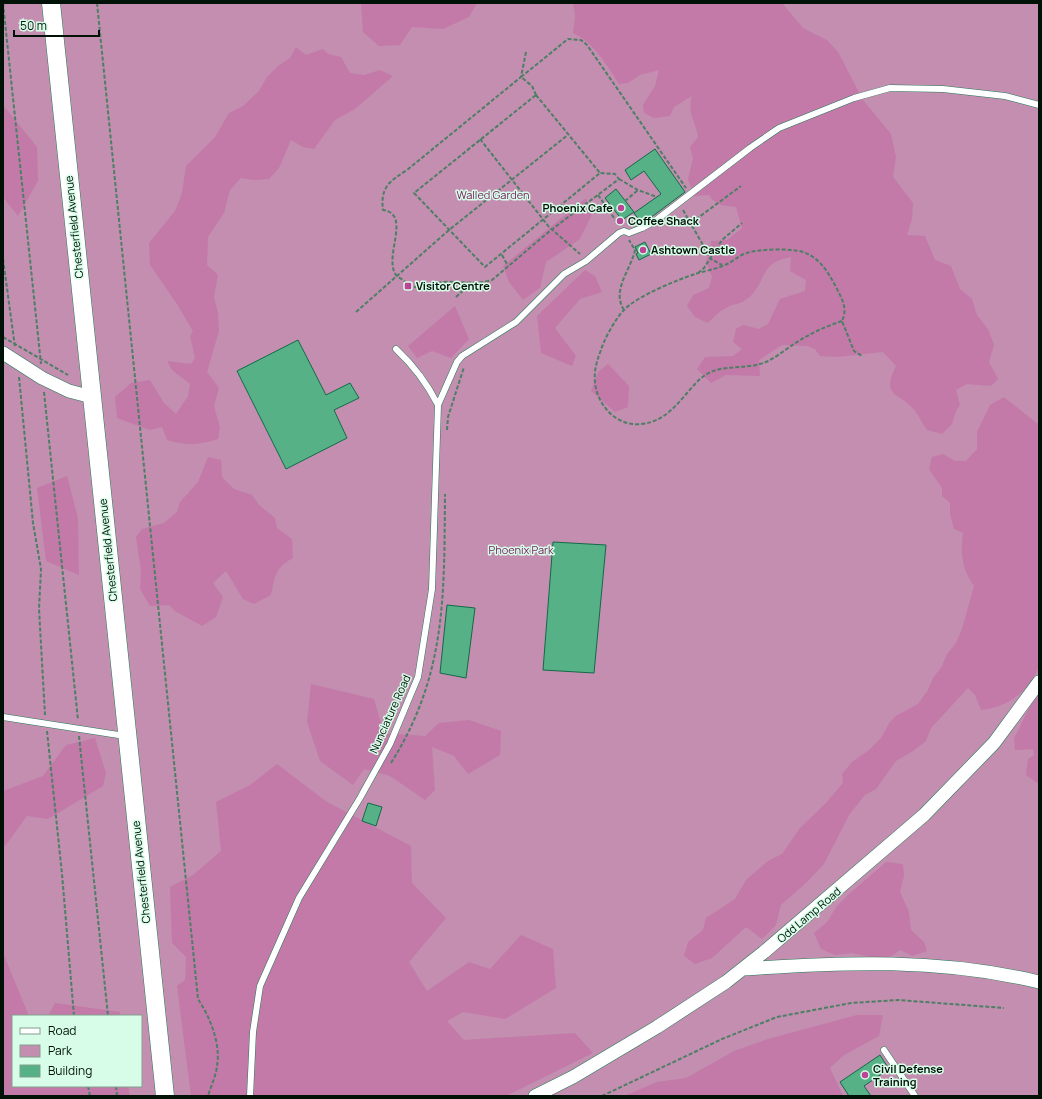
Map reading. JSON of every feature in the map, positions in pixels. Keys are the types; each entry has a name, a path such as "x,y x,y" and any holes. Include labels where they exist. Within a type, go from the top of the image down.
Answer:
{"street":[{"name":"Chesterfield Avenue","path":"51,3 165,1096"},
{"path":"3,353 17,360 42,378 69,391 92,397"},
{"name":"Odd Lamp Road","path":"535,1096 573,1077 657,1027 743,969 851,879 924,815 994,743 1039,682"},
{"path":"743,969 828,964 907,964 982,971 1039,982"}],"lane":[{"path":"438,405 457,362 462,356 516,322 564,274 586,261 619,233 624,231 629,233 642,228 678,203 750,148 780,128 854,98 890,88 943,89 1005,96 1039,105"},
{"path":"396,349 416,370 429,388 438,405"},
{"name":"Nunciature Road","path":"250,1096 253,1032 260,986 298,898 360,798 390,744 418,677 432,588 438,405"},
{"path":"3,717 46,723 78,730 127,736"},
{"path":"884,1050 915,1096"}],"path":[{"path":"3,3 108,1015"},
{"path":"97,3 198,999 207,1012 217,1047 217,1066 208,1096"},
{"path":"619,179 552,230 492,280 480,284 438,282 419,287 410,286 396,276 392,259 397,226 396,218 388,210 383,210 382,199 388,183 407,170 568,39 580,40 587,46 690,194"},
{"path":"521,76 526,52"},
{"path":"521,76 532,86 536,95 600,172 616,174 619,179 638,190 657,197"},
{"path":"536,95 414,192 485,267 502,255 600,172"},
{"path":"356,312 449,230 569,134"},
{"path":"480,139 543,220 586,261"},
{"path":"691,224 742,186"},
{"path":"625,201 638,190"},
{"path":"678,203 711,259 720,265 727,264"},
{"path":"609,212 614,209"},
{"path":"697,274 711,259 722,240 742,223"},
{"path":"842,321 810,334 761,364 730,366 711,372 701,378 666,415 644,424 632,425 612,416 598,395 594,377 595,365 602,344 624,310 643,297 682,279 727,264 745,253 783,250 802,251 820,262 831,277 844,304 844,316 842,321 854,351 862,356"},
{"path":"502,255 508,266"},
{"path":"3,259 17,360 32,523 41,569 39,609 46,723 62,874 74,1015"},
{"path":"456,298 470,284"},
{"path":"622,286 619,290 619,299 624,310"},
{"path":"3,336 68,375"},
{"path":"602,1096 722,1039 777,1017 851,1003 898,1000 1004,1008"}],"green space":[{"name":"Phoenix Park","path":"3,3 1039,3 1039,1096 3,1096"}],"shaded area":[{"path":"361,3 477,3 469,17 443,29 412,27 400,45 379,46 363,32"},
{"path":"573,3 779,3 783,4 803,28 827,40 838,52 863,100 891,134 896,157 893,177 913,203 912,219 907,235 925,236 935,260 951,266 960,289 972,299 977,315 988,329 994,345 989,362 998,379 991,386 967,384 956,390 960,405 956,411 952,424 942,434 927,430 915,411 891,389 890,384 896,366 883,352 838,357 820,356 815,349 807,346 782,345 759,360 760,376 726,375 711,383 697,369 705,357 733,356 742,349 733,342 736,329 743,325 759,329 768,324 780,299 805,291 806,280 790,271 791,257 780,260 772,264 763,276 757,289 744,301 723,309 708,323 695,317 687,306 693,295 709,288 712,277 706,261 710,252 711,241 727,240 742,228 736,207 717,203 709,195 694,196 688,179 693,158 690,147 698,137 690,107 692,96 674,107 670,116 654,118 644,113 643,105 655,86 659,70 640,75 628,83 619,84 605,62 594,49 581,37 573,33 575,16"},
{"path":"296,47 306,55 323,49 328,54 341,57 350,73 364,75 380,70 393,76 355,109 335,120 314,149 303,147 291,140 279,168 269,179 254,180 241,178 230,190 224,213 208,237 207,265 218,275 214,297 218,313 219,331 207,372 219,388 214,406 220,427 218,439 205,443 192,444 167,440 162,427 150,430 117,418 115,397 131,383 150,380 164,403 176,414 188,396 190,384 172,370 167,361 191,364 195,358 190,336 193,331 177,304 150,265 149,243 175,211 182,193 186,166 215,137 229,113 243,106 259,91 267,77 278,66 290,58"},
{"path":"3,105 37,147 38,181 18,216 3,197"},
{"path":"586,198 592,214 580,239 546,262 540,288 523,300 509,282 503,266"},
{"path":"585,270 595,276 602,292 580,299 555,328 576,356 572,366 541,353 537,316"},
{"path":"455,306 469,339 451,358 432,351 417,358 408,346"},
{"path":"608,364 629,386 628,407 615,412 591,391 598,372"},
{"path":"1004,397 1039,425 1039,666 1035,675 1024,690 1016,697 991,709 981,710 975,695 968,688 931,728 926,741 896,761 876,789 865,795 849,815 824,864 807,882 781,905 776,925 762,939 746,927 712,958 695,964 684,956 688,942 703,930 706,918 735,899 746,880 768,861 782,854 800,828 826,803 843,783 842,774 852,762 869,750 881,738 890,722 896,716 918,704 928,690 933,678 942,666 947,654 956,643 962,629 974,586 964,567 962,554 963,533 954,529 950,514 950,503 942,496 942,488 929,469 932,457 943,454 955,461 966,461 977,449 977,432 990,405"},
{"path":"208,457 221,460 222,477 234,489 252,495 259,505 275,518 277,528 292,539 293,558 279,569 271,595 254,604 243,599 226,571 213,583 223,597 216,617 202,626 175,611 169,605 150,606 140,589 141,571 136,537 142,529 164,523 177,512 180,502 198,482"},
{"path":"67,476 78,518 79,575 46,561 37,488"},
{"path":"311,684 374,699 384,733 425,736 439,723 469,720 501,731 500,755 468,774 454,756 432,747 435,790 425,800 390,776 364,769 353,785 320,761 307,722"},
{"path":"1039,693 1039,783 1037,783 1026,775 1028,759 1034,755 1033,749 1015,750 1014,738 1032,703"},
{"path":"95,738 106,773 103,786 48,819 27,816 5,846 3,844 3,791 43,776 66,745"},
{"path":"277,764 327,802 411,846 412,883 446,918 409,962 427,991 469,962 490,969 521,935 553,949 556,988 505,1019 463,1012 447,1021 464,1040 575,1033 593,1053 506,1096 191,1096 177,986 185,980 186,957 172,943 170,887 193,875 221,851 216,802 250,785"},
{"path":"886,862 903,864 904,876 900,892 909,912 911,930 924,942 927,951 912,956 900,950 886,960 852,953 835,955 821,949 814,933 827,922 837,906 849,894"},
{"path":"3,953 29,1015 12,1015 12,1087 128,1087 130,1096 5,1096 3,1092"},
{"path":"55,1003 120,1012 120,1015 49,1015"},
{"path":"857,1015 883,1015 879,1036 844,1055 830,1068 843,1096 624,1096 657,1082 686,1078 734,1051 768,1039"}],"building":[{"path":"655,149 685,192 642,224 634,213 661,194 644,171 631,180 625,170"},
{"path":"616,189 634,212 622,220 605,198"},
{"name":"Ashtown Castle","path":"645,242 651,254 639,260 635,247"},
{"path":"298,340 326,395 350,383 359,398 334,410 347,438 286,469 237,371"},
{"path":"553,542 606,545 594,673 543,670"},
{"path":"447,605 475,608 466,678 440,673"},
{"path":"368,803 382,807 376,826 362,821"},
{"name":"Civil Defense Training","path":"880,1055 889,1069 864,1086 871,1096 849,1096 840,1082"}],"place":[{"name":"Phoenix Cafe","path":"621,208"},
{"name":"Coffee Shack","path":"620,221"},
{"name":"Ashtown Castle","path":"643,250"},
{"name":"Visitor Centre","path":"408,286"},
{"name":"Civil Defense Training","path":"865,1075"}],"park label":[{"name":"Walled Garden","path":"493,195"}]}
